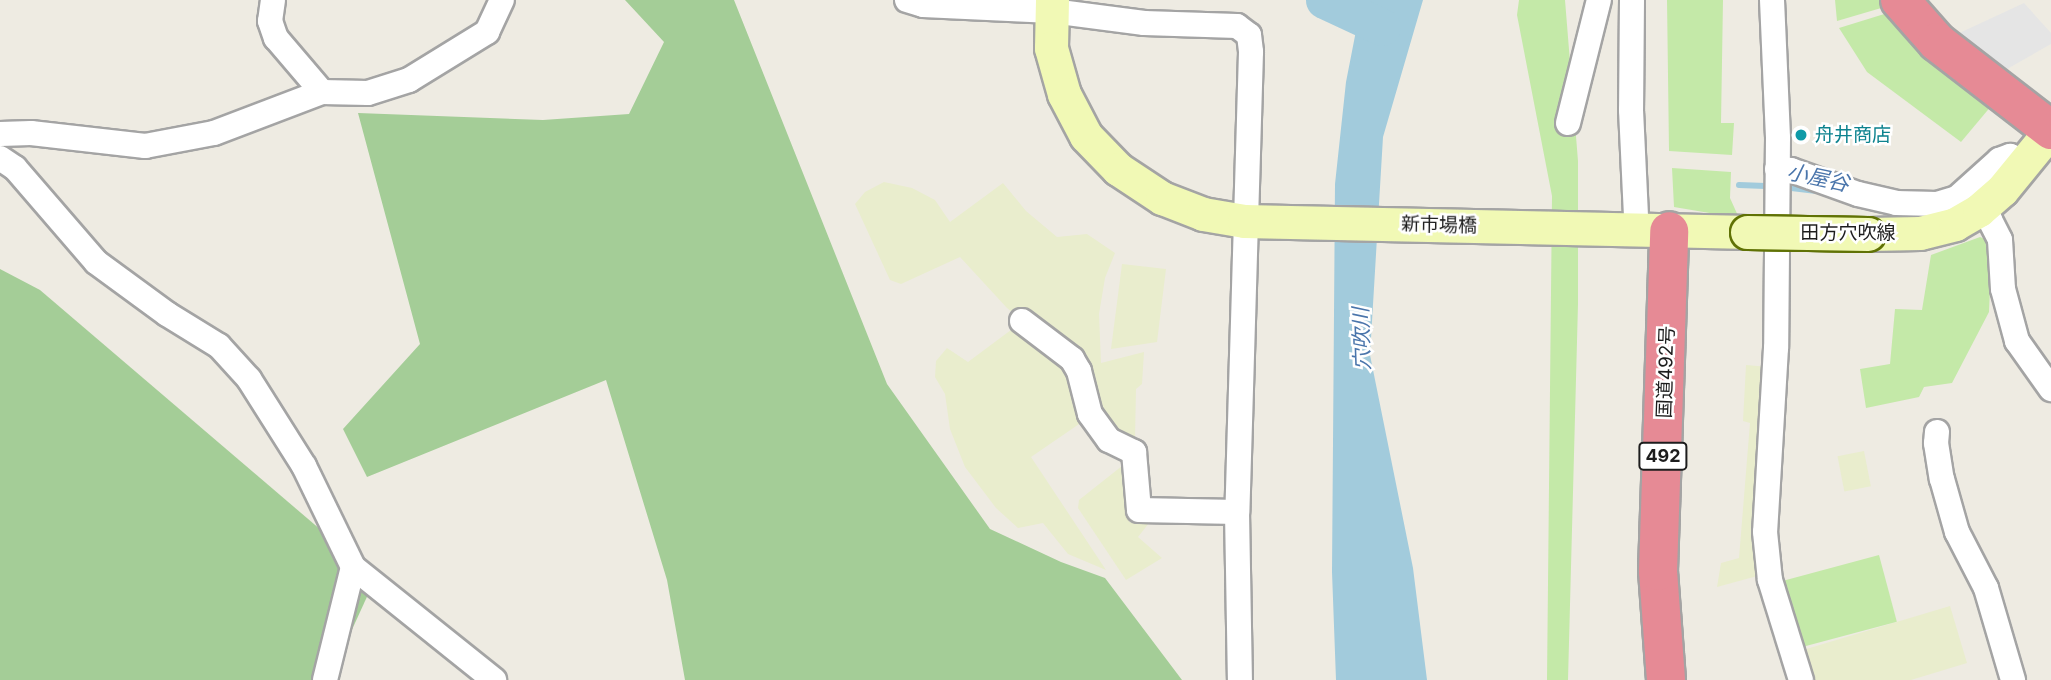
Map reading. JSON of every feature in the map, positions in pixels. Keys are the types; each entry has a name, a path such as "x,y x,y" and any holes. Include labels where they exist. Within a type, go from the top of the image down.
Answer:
{"highway":[{"path":"1899,0 1937,42 2051,130"},
{"name":"国道492号","path":"1653,223 1658,571 1666,680"}],"main road":[{"path":"1052,6 1051,48 1064,94 1086,136 1118,170 1162,198 1203,214 1259,221"},
{"name":"田方穴吹線","path":"1604,228 1653,223 1747,232 1920,233 1955,224 1979,210 2051,130"},
{"name":"新市場橋","path":"1259,221 1604,228"}],"street":[{"path":"273,0 270,21 276,38 322,92"},
{"path":"0,134 31,133 145,146 214,133 322,92 368,93 409,80 487,32 502,0"},
{"path":"906,0 923,5 1110,6 1144,23 1237,26 1249,36 1259,221 1237,512 1240,680"},
{"path":"1568,123 1599,0"},
{"path":"1632,0 1631,110 1653,223"},
{"path":"1772,0 1777,172 1775,393 1765,532 1770,580 1801,680"},
{"path":"1777,172 1791,170 1858,194 1896,203 1937,204 1957,198 1999,160 2010,156 2025,162"},
{"path":"0,158 15,168 96,262 167,314 219,346 249,379 304,466 353,567 494,680"},
{"path":"1979,210 1990,220 2000,240 2003,289 2017,341 2051,389"},
{"path":"1022,321 1072,359 1079,371 1090,414 1109,440 1134,452 1139,510 1237,512"},
{"path":"1937,432 1936,443 1942,479 1957,532 1986,588 2013,680"},
{"path":"325,680 353,567"}],"green space":[{"path":"625,0 734,0 887,384 990,529 1061,562 1105,578 1182,680 685,680 667,580 606,380 367,477 343,429 420,344 358,113 543,120 629,114 664,42"},
{"path":"1519,0 1565,0 1578,161 1578,304 1568,680 1547,680 1552,196 1517,15"},
{"path":"1667,0 1723,0 1721,123 1734,123 1732,155 1669,151"},
{"path":"1835,0 1884,0 1888,6 1837,21"},
{"path":"1894,11 1992,105 1961,142 1867,72 1839,28"},
{"path":"1672,168 1731,172 1730,198 1739,218 1674,207"},
{"path":"884,182 912,188 935,200 950,222 1003,183 1026,211 1057,237 1087,234 1115,253 1105,278 1099,314 1101,363 1144,352 1142,384 1136,389 1135,439 1116,436 1099,412 1086,372 1007,308 960,257 901,284 890,280 855,204 865,192"},
{"path":"1980,237 1992,242 1989,312 1952,383 1924,387 1919,397 1866,408 1860,369 1890,364 1895,309 1922,310 1931,255"},
{"path":"1122,264 1166,269 1157,342 1111,349"},
{"path":"0,269 40,290 376,577 329,680 0,680"},
{"path":"1015,327 1066,359 1085,420 1031,457 1106,570 1068,554 1043,523 1018,528 996,508 965,467 950,429 945,394 935,377 936,361 947,348 968,362"},
{"path":"1746,365 1769,367 1761,575 1717,587 1721,563 1739,558 1750,423 1743,421"},
{"path":"1864,451 1871,486 1844,491 1837,456"},
{"path":"1127,462 1129,522 1149,523 1138,537 1162,558 1126,580 1078,508 1079,500"},
{"path":"1879,555 1897,622 1800,648 1782,581"},
{"path":"1950,606 1967,663 1911,680 1815,680 1803,650"}],"shaded area":[{"path":"2024,3 2051,33 2051,44 2000,73 1953,36"}],"water":[{"name":"穴吹川","path":"1362,0 1423,0 1383,137 1370,355 1413,568 1427,680 1336,680 1332,572 1335,184 1346,82"}],"waterway":[{"path":"1324,0 1382,27"},
{"name":"小屋谷","path":"1739,185 1772,186"},
{"name":"小屋谷","path":"1783,187 1821,192"}],"place":[{"name":"舟井商店","path":"1801,135"}]}
